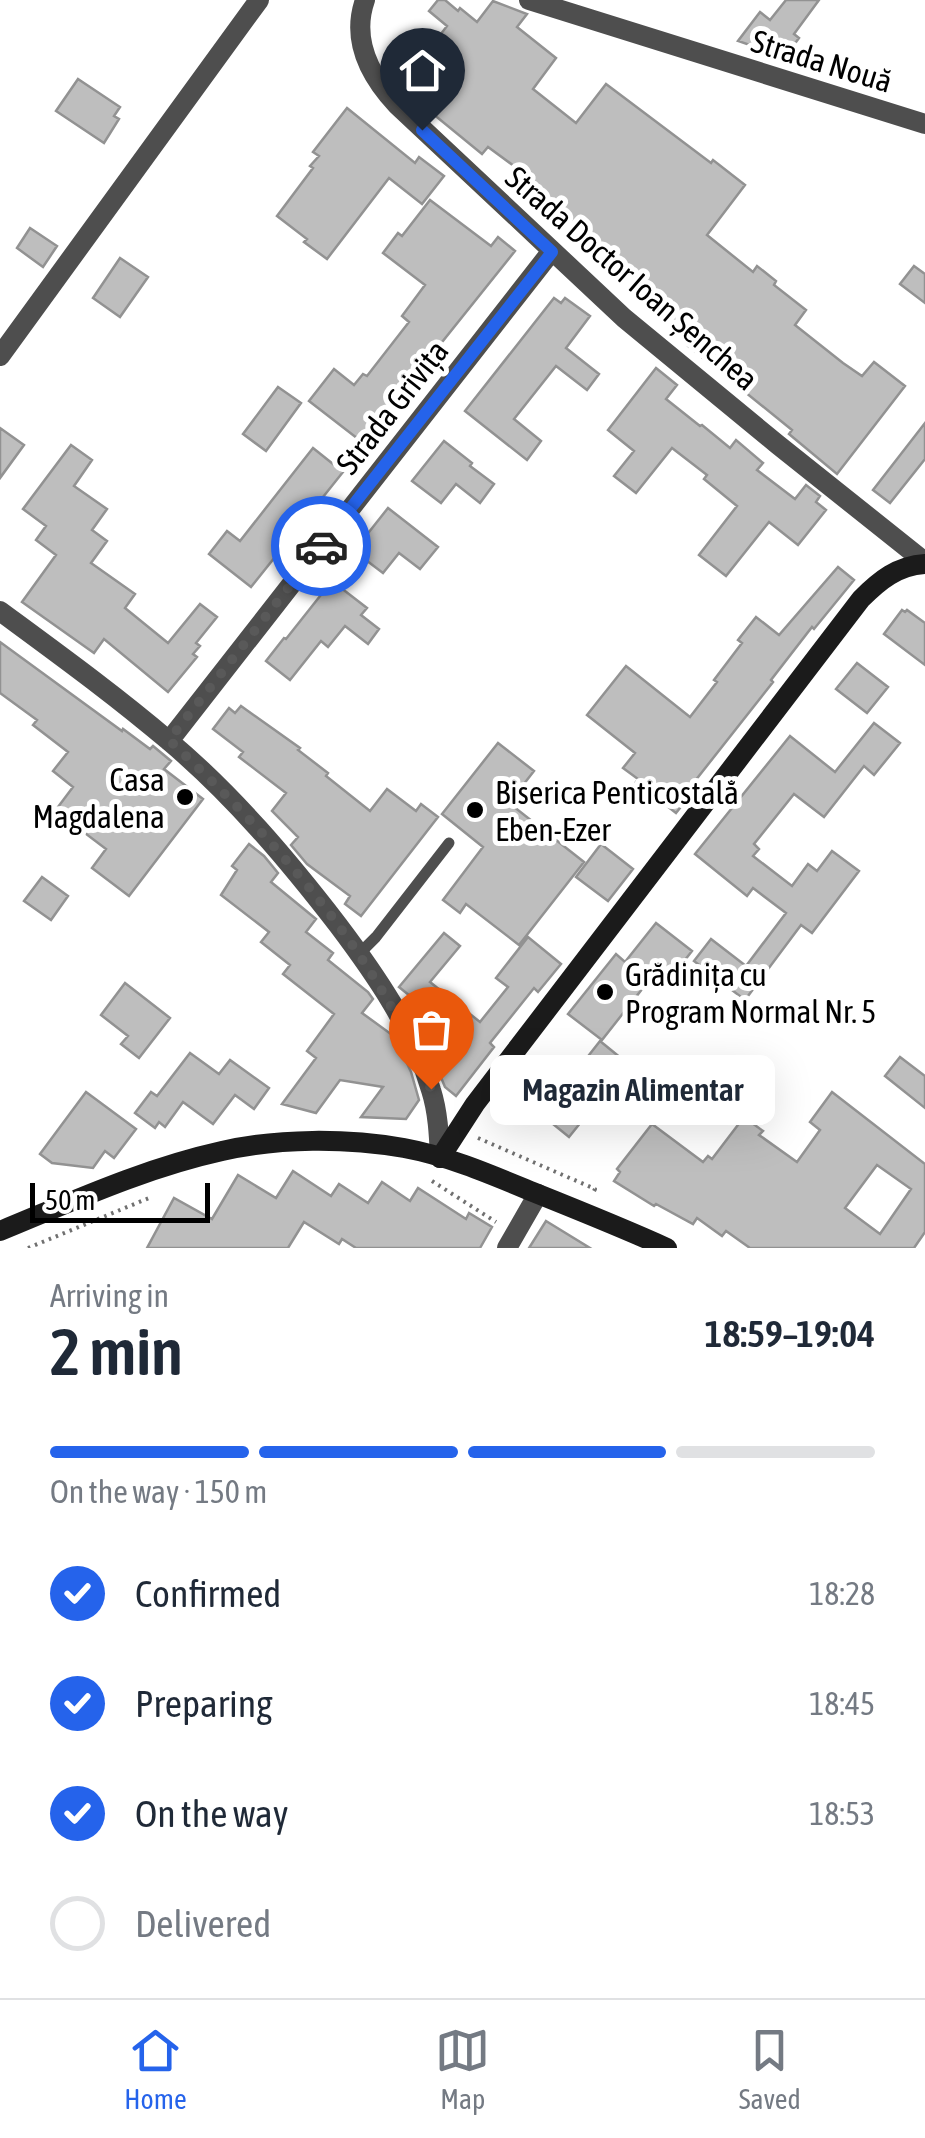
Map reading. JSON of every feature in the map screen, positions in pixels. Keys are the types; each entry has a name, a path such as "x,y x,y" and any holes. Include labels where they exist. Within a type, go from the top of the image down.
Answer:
{"main road":[{"path":"440,1158 604,934 861,600 891,572 925,563"},
{"path":"0,1231 118,1182 182,1161 260,1144 336,1142 404,1148 440,1158 586,1212 667,1248"}],"street":[{"path":"0,356 259,0"},
{"name":"Strada Doctor Ioan Șenchea","path":"365,0 361,36 366,63 378,85 396,105 640,331 925,563"},
{"name":"Strada Nouă","path":"530,0 925,124"},
{"name":"Strada Grivița","path":"169,740 552,252"},
{"path":"0,611 169,740 264,834 379,982 412,1043 431,1089 440,1158"},
{"path":"507,1248 538,1194"}],"lane":[{"path":"360,954 449,843"}],"path":[{"path":"459,1128 595,1189 586,1212"},
{"path":"425,1176 498,1223 520,1225"},
{"path":"28,1248 150,1197"}],"building":[{"path":"438,0 445,0 458,11 460,8 477,22 493,1 527,14 517,27 556,58 533,89 576,123 606,84 745,185 707,235 753,272 757,266 776,281 774,285 806,310 795,325 843,363 862,376 874,362 905,386 837,474 789,434 792,430 687,345 691,340 631,291 641,278 603,249 598,256 525,192 533,180 488,147 482,154 427,109 432,101 405,81 447,26 429,11"},
{"path":"786,0 819,0 794,34 799,38 785,57 738,41 760,12 770,20"},
{"path":"78,79 120,107 114,116 119,119 104,143 56,111"},
{"path":"347,108 415,163 419,157 444,176 422,204 389,178 327,259 277,216 313,168 310,166 319,156 313,152"},
{"path":"430,200 491,246 498,237 515,251 362,442 309,401 334,369 354,385 363,374 367,376 409,322 402,316 425,285 383,253"},
{"path":"30,228 57,246 43,267 17,248"},
{"path":"120,258 148,277 120,317 93,298"},
{"path":"914,266 925,274 925,303 900,284"},
{"path":"554,298 561,303 565,298 590,316 566,348 599,374 587,390 556,366 514,419 541,441 527,460 465,411"},
{"path":"656,368 677,385 666,399 700,426 730,448 736,440 763,463 757,470 795,499 806,485 820,496 816,502 826,510 798,545 769,522 726,576 699,555 737,506 704,479 707,475 672,448 636,493 614,476 634,451 608,430"},
{"path":"278,387 301,403 266,451 243,434"},
{"path":"925,423 925,459 890,503 873,490"},
{"path":"0,428 24,445 0,478"},
{"path":"444,441 494,484 480,503 456,484 441,503 412,481"},
{"path":"71,445 92,460 74,486 107,509 92,530 107,541 91,563 135,594 125,608 168,643 200,604 217,617 196,643 200,646 193,654 197,657 168,692 104,639 94,653 22,602 56,555 36,540 46,526 23,509"},
{"path":"313,448 343,472 251,587 209,554 227,531 240,541"},
{"path":"388,508 438,547 420,569 399,553 383,573 354,551"},
{"path":"838,567 854,580 771,680 695,781 699,784 676,813 636,782 638,779 623,768 635,753 587,715 626,666 690,717 717,682 714,680 742,643 738,640 756,617 779,635"},
{"path":"332,581 367,608 361,615 379,629 368,644 345,626 328,647 321,641 290,680 266,661"},
{"path":"902,610 925,623 925,665 884,634"},
{"path":"0,642 122,731 150,749 153,746 171,761 164,769 203,799 129,896 92,868 106,849 77,827 74,832 52,815 73,787 53,771 68,752 33,725 37,720 0,693"},
{"path":"857,663 888,687 867,713 836,689"},
{"path":"241,706 300,748 328,773 326,776 370,811 387,789 416,811 421,804 438,817 361,916 345,904 350,896 307,864 291,845 298,837 272,811 286,793 239,757 243,752 213,729 229,708 235,713"},
{"path":"874,723 900,743 874,775 864,766 824,817 794,794 754,844 759,849 753,856 792,886 808,864 817,871 832,851 859,871 812,933 801,925 745,1000 694,961 711,939 746,966 786,913 753,888 747,896 695,854 790,736 835,772"},
{"path":"498,743 534,771 509,803 584,862 519,945 466,904 460,913 443,900 483,847 442,814"},
{"path":"249,844 278,873 271,882 316,919 306,932 333,953 328,960 373,999 362,1013 395,1037 419,1100 406,1119 361,1117 383,1087 340,1080 316,1113 282,1104 316,1058 307,1051 334,1014 283,974 290,965 261,942 269,932 221,895 237,870 232,866"},
{"path":"601,844 633,869 608,901 576,877"},
{"path":"42,877 68,896 51,920 24,901"},
{"path":"656,923 692,951 670,979 661,972 654,974 602,1040 568,1014 616,954 625,962"},
{"path":"444,933 460,946 430,982 480,1022 508,987 496,978 528,937 561,964 538,992 534,988 490,1043 494,1047 456,1096 445,1087 420,1027 431,1013 399,987"},
{"path":"125,983 170,1018 139,1058 121,1044 128,1036 101,1015"},
{"path":"600,1041 622,1059 616,1066 622,1071 569,1137 542,1115"},
{"path":"190,1053 219,1074 230,1060 269,1088 254,1109 235,1095 213,1124 183,1102 165,1127 159,1122 155,1128 135,1113 151,1092 157,1096"},
{"path":"900,1057 925,1076 925,1108 885,1076"},
{"path":"86,1092 136,1129 114,1158 105,1151 93,1168 52,1163 40,1154"},
{"path":"832,1092 925,1164 925,1232 914,1248 750,1248 726,1231 722,1236 697,1218 693,1224 654,1206 614,1181 620,1172 617,1169 652,1124 703,1162 708,1156 712,1159 744,1117 763,1131 759,1135 797,1162 820,1130 810,1122","holes":["877,1165 911,1189 880,1234 845,1208"]},
{"path":"293,1171 331,1196 339,1184 368,1203 382,1182 410,1201 418,1188 466,1219 469,1213 492,1227 480,1248 356,1248 342,1239 339,1244 304,1222 288,1248 147,1248 174,1198 212,1219 238,1175 276,1198"},
{"path":"546,1221 590,1248 529,1248"}],"way so far":[{"path":"321,546 169,740 264,834 360,954 412,1043 431,1089"}],"place":[{"name":"Casa Magdalena","path":"185,797"},
{"name":"Biserica Penticostală Eben-Ezer","path":"475,810"},
{"name":"Grădinița cu Program Normal Nr. 5","path":"605,992"},
{"name":"Magazin Alimentar","path":"431,1089"}],"route":[{"path":"321,546 552,252 422,130"}]}
